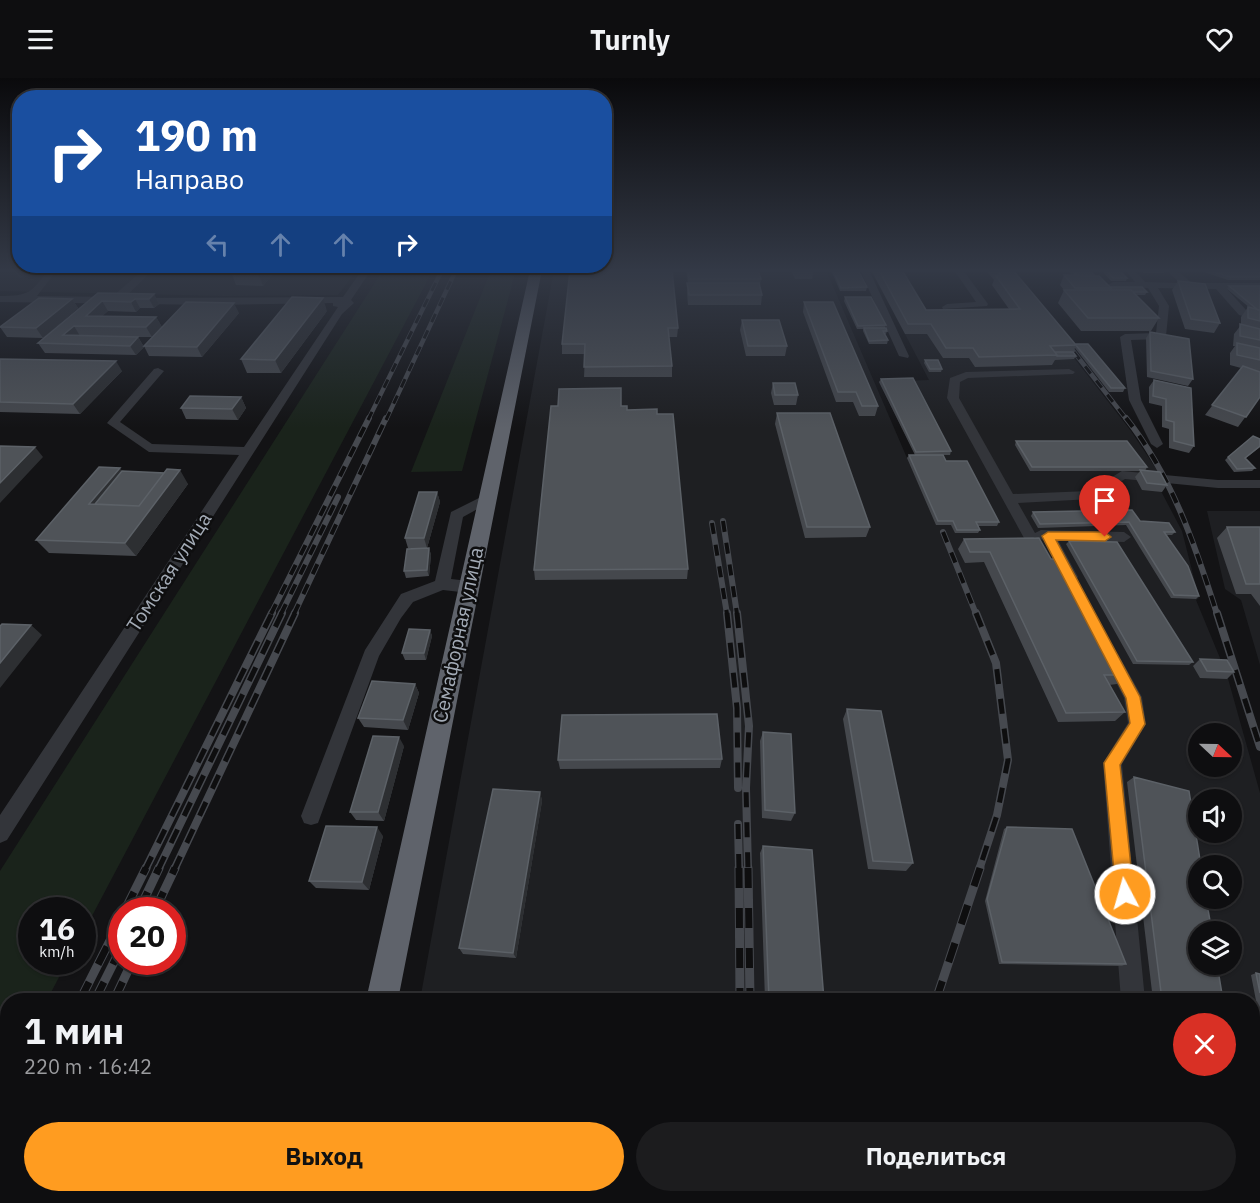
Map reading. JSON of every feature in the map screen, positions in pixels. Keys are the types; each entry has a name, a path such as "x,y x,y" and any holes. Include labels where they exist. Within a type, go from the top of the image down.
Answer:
{"highway":[{"name":"Семафорная улица","path":"383,993 525,322"}],"street":[{"name":"Томская улица","path":"3,824 331,322"},
{"path":"888,322 904,356"},
{"path":"1157,444 1135,400 1125,337 1161,336 1162,322"},
{"path":"158,371 113,423 149,448 247,451"},
{"path":"1029,534 953,398 954,380 966,375 1069,372"},
{"path":"1008,499 1092,495 1122,475 1153,476 1218,484 1260,484"},
{"path":"442,584 456,515 487,498"},
{"path":"1012,543 1029,534 1124,537"},
{"path":"1048,536 1080,596"},
{"path":"311,816 371,654 407,598 442,584 469,587"},
{"path":"1106,647 1133,697 1137,724 1112,763 1132,993"}],"shaded area":[{"path":"350,322 405,322 96,908 96,897 18,897 18,975 60,975 51,993 0,993 0,871"},
{"path":"470,322 502,322 462,471 411,472"},
{"path":"544,322 849,322 907,458 915,455 879,382 929,380 905,334 1053,331 1131,431 1159,473 1153,476 1182,531 1199,598 1196,600 1227,675 1240,723 1188,723 1188,777 1242,777 1242,729 1260,793 1260,993 421,993"},
{"path":"1207,511 1260,511 1260,665 1241,600 1225,589"}],"building":[{"path":"6,322 43,322 36,328 0,327"},
{"path":"63,322 150,322 146,327 74,326 63,335 138,337 130,346 38,343"},
{"path":"166,322 218,322 197,347 144,346"},
{"path":"271,322 304,322 275,360 241,359"},
{"path":"564,322 677,322 678,328 668,328 672,366 584,367 585,344 562,344"},
{"path":"743,322 780,322 787,346 748,346"},
{"path":"812,322 842,322 878,406 862,406 856,392 838,392"},
{"path":"856,322 885,322 886,325 858,326"},
{"path":"1057,322 1076,345 1050,346 1057,355 979,357 973,348 946,348 931,324 908,324"},
{"path":"1240,324 1260,329 1260,340 1240,336"},
{"path":"864,328 886,328 887,331 883,331 888,340 869,341"},
{"path":"1150,332 1189,339 1193,379 1151,371"},
{"path":"1237,343 1260,348 1260,360 1237,355"},
{"path":"1075,344 1088,344 1125,388 1111,388"},
{"path":"1055,352 1073,352 1076,356 1057,356"},
{"path":"0,359 116,361 73,404 0,402"},
{"path":"925,360 938,360 942,369 930,369"},
{"path":"1243,366 1260,372 1260,397 1246,417 1212,405"},
{"path":"913,378 951,451 916,452 881,379"},
{"path":"1154,380 1191,388 1194,446 1174,441 1174,422 1166,420 1166,399 1153,396"},
{"path":"773,383 795,383 798,395 775,395"},
{"path":"621,388 621,406 627,406 627,410 657,409 657,414 673,414 688,569 534,570 551,406 558,406 559,389"},
{"path":"190,396 241,397 232,409 181,408"},
{"path":"777,413 830,413 870,527 807,527"},
{"path":"1253,436 1260,439 1260,446 1245,458 1255,468 1237,469 1228,457"},
{"path":"1016,441 1127,441 1147,467 1032,467"},
{"path":"0,446 35,447 0,483"},
{"path":"909,455 943,455 946,461 967,461 999,522 976,522 980,530 957,530 953,521 938,521"},
{"path":"99,467 120,468 89,504 139,506 167,469 180,470 125,543 36,540"},
{"path":"1140,470 1160,472 1167,485 1147,483"},
{"path":"122,471 164,473 139,506 95,504"},
{"path":"419,492 437,492 424,538 405,538"},
{"path":"1132,510 1140,521 1169,523 1175,532 1164,532 1188,566 1199,596 1174,595 1129,522 1040,524 1033,512"},
{"path":"1227,527 1260,527 1260,584 1246,584"},
{"path":"1039,538 1051,559 1062,559 1127,675 1104,675 1125,712 1066,713 990,552 970,552 964,539"},
{"path":"1069,541 1117,542 1193,662 1137,661"},
{"path":"429,548 427,570 404,571 407,549"},
{"path":"2,624 31,625 0,663 0,626"},
{"path":"409,629 430,630 424,653 402,653"},
{"path":"1200,659 1227,660 1234,672 1207,671"},
{"path":"372,681 415,684 403,720 358,718"},
{"path":"847,709 881,711 913,863 873,861"},
{"path":"717,714 722,759 558,760 562,715"},
{"path":"763,732 791,734 795,813 765,810"},
{"path":"373,736 399,737 378,812 350,812"},
{"path":"1134,777 1188,791 1188,843 1197,843 1199,855 1188,855 1188,909 1208,909 1210,921 1188,921 1188,975 1219,975 1222,993 1161,993"},
{"path":"493,789 540,792 513,953 459,948"},
{"path":"326,826 377,827 362,882 309,881"},
{"path":"1007,827 1072,829 1126,964 1002,962 987,899"},
{"path":"763,846 812,850 823,993 769,993"},
{"path":"1256,973 1260,974 1260,993"}],"railway":[{"path":"368,420 416,322"},
{"path":"386,420 432,322"},
{"path":"1063,338 1127,420"},
{"path":"294,614 386,418"},
{"path":"1126,418 1157,463 1169,487 1191,537 1217,614"},
{"path":"271,614 368,420"},
{"path":"281,614 338,497"},
{"path":"723,521 737,614"},
{"path":"712,523 727,614"},
{"path":"943,532 976,614"},
{"path":"145,870 272,613"},
{"path":"158,870 282,613"},
{"path":"174,870 295,613"},
{"path":"727,613 737,708 738,788"},
{"path":"737,613 749,726 746,788 748,870"},
{"path":"976,613 996,663 1008,760 997,815 979,870"},
{"path":"1217,613 1260,747"},
{"path":"738,824 739,870"},
{"path":"145,897 159,868"},
{"path":"161,897 175,868"},
{"path":"739,868 740,993"},
{"path":"748,868 750,993"},
{"path":"938,993 980,868"},
{"path":"132,897 145,870"},
{"path":"84,993 108,945"},
{"path":"98,993 108,974"},
{"path":"117,993 126,975"}],"route":[{"path":"1105,537 1048,536 1133,697 1137,724 1112,763 1125,894"}]}
